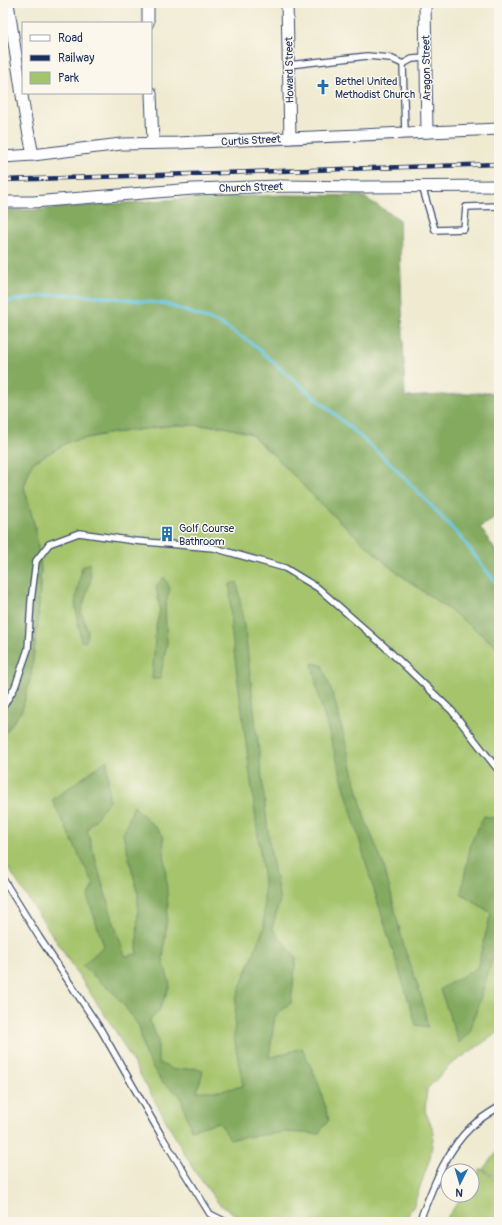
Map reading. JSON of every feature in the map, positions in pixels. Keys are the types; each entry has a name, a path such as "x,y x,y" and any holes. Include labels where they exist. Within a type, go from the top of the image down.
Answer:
{"street":[{"path":"8,3 25,115 33,155"},
{"path":"148,3 148,22"},
{"name":"Howard Street","path":"287,3 290,138"},
{"name":"Aragon Street","path":"425,3 427,132"},
{"path":"151,94 153,143"},
{"name":"Curtis Street","path":"3,157 33,155 121,144 499,129"},
{"name":"Church Street","path":"3,202 33,202 215,188 282,186 499,186"}],"lane":[{"path":"289,66 367,56 390,58 403,64"},
{"path":"403,64 412,59 426,58"},
{"path":"403,64 405,133"},
{"path":"422,186 435,230 464,229 466,207 499,206"},
{"path":"3,707 15,687 28,649 31,601 36,561 49,544 79,533 135,541 214,548 285,568 318,588 384,646 452,711 499,771"},
{"path":"3,879 39,937 101,1030 161,1135 210,1214 226,1222"},
{"path":"419,1222 445,1160 459,1139 472,1125 499,1107"}],"green space":[{"path":"284,195 362,196 399,219 405,397 499,392 499,516 480,527 499,556 499,648 391,568 320,503 277,458 249,433 220,426 175,425 106,434 68,442 32,463 24,487 35,527 41,569 38,620 31,675 22,710 3,736 3,210 34,210 193,198"},
{"path":"174,425 220,426 249,433 277,458 320,503 391,568 499,648 499,1032 450,1065 427,1089 425,1111 434,1132 430,1158 413,1207 403,1222 251,1222 245,1221 219,1204 195,1172 116,1032 3,860 3,736 22,710 31,675 38,620 41,569 35,527 24,487 32,463 68,442 106,434"},
{"path":"90,563 91,579 81,612 88,631 86,642 81,641 75,603 82,567"},
{"path":"164,577 170,588 165,608 167,643 160,679 152,679 156,626 160,609 156,586"},
{"path":"237,582 246,639 270,848 280,900 272,928 296,958 291,1003 275,1016 269,1058 302,1048 318,1082 329,1120 318,1134 286,1132 230,1139 219,1122 191,1130 180,1095 161,1081 145,1055 139,1026 117,996 82,966 104,946 88,898 94,885 52,800 107,760 109,801 87,830 125,956 137,954 138,894 123,834 134,806 163,835 168,907 163,960 170,985 159,1011 149,1021 158,1039 158,1062 174,1070 194,1068 203,1071 197,1091 220,1091 243,1086 234,1037 236,998 264,927 264,882 231,628 230,584"},
{"path":"312,663 322,665 335,701 365,819 384,866 404,947 420,992 428,1027 416,1025 370,877 319,698"},
{"path":"484,816 499,819 499,937 470,1032 459,1043 440,989 477,968 491,913 461,893 471,843"},
{"path":"499,1149 499,1179 483,1169"},
{"path":"481,1169 499,1182 499,1222 444,1222 457,1203 480,1203"}],"waterway":[{"path":"3,303 57,294 96,296 166,304 219,323 253,344 389,462 463,540 499,587"}],"railway":[{"path":"3,180 499,164"}],"place":[{"name":"Bethel United Methodist Church","path":"323,87"},
{"name":"Golf Course Bathroom","path":"167,534"}]}
